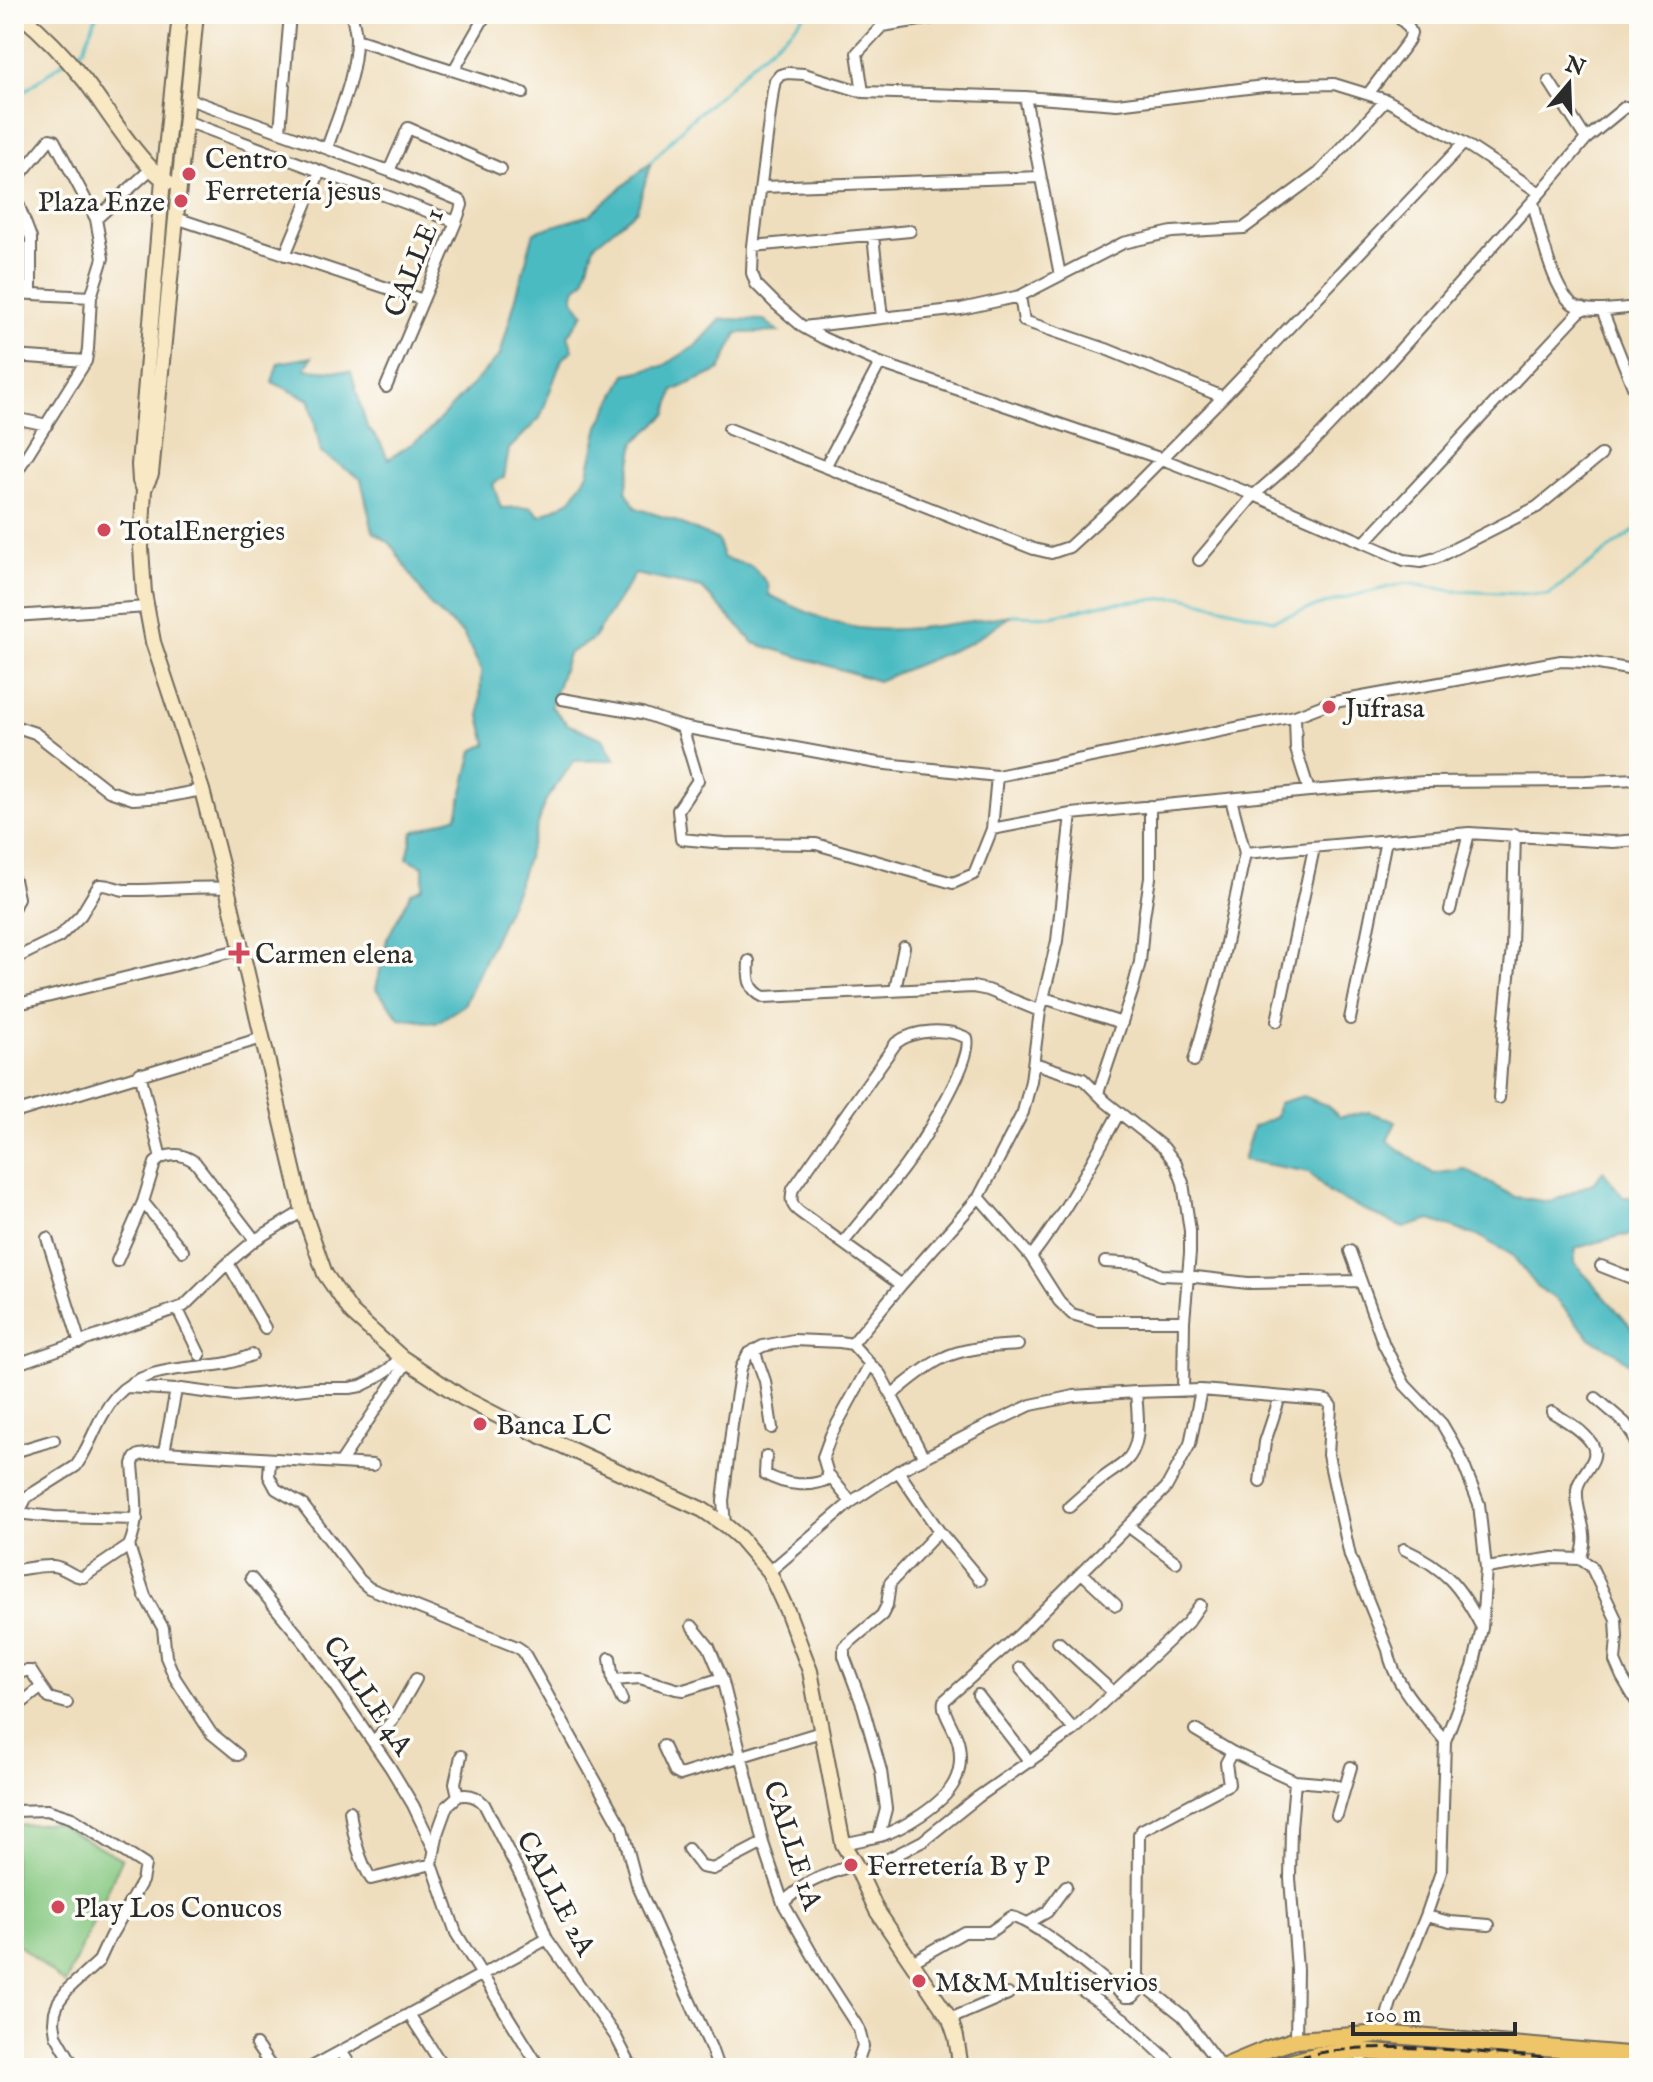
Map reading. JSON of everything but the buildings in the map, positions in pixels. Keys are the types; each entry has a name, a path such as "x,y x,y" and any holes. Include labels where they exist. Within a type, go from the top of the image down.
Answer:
{"main road":[{"path":"1222,2068 1296,2040 1382,2034 1639,2056"},
{"path":"1272,2068 1318,2055 1362,2060 1570,2068"}],"street":[{"path":"20,14 43,33 83,79 151,169 179,188"},
{"path":"144,489 139,465 180,14"},
{"path":"196,14 151,474 144,489 141,548 147,607 153,642 202,790 303,1211 325,1274 352,1313 404,1360 463,1398 502,1418 703,1510 740,1538 769,1572 810,1671 843,1844 877,1911 950,2019 961,2068"},
{"path":"280,131 290,14"},
{"path":"327,148 346,93 356,39 352,14"},
{"path":"454,70 486,14"},
{"path":"863,92 857,53 882,26 958,14"},
{"path":"1368,94 1409,40 1411,33 1408,26 1395,14"},
{"path":"356,39 523,93"},
{"path":"1601,455 1537,507 1436,558 1421,562 1404,560 1162,459 880,363 823,338 803,327 756,284 751,265 775,81 787,73 804,74 863,92 1025,97 1117,104 1264,86 1334,84 1386,100 1464,143 1537,198 1550,266 1566,299 1575,306 1602,310 1639,307"},
{"path":"1549,81 1586,139"},
{"path":"1025,97 1060,275"},
{"name":"CALLE 1","path":"189,99 389,171 461,201 456,222 386,387"},
{"path":"803,327 961,309 1020,296 1123,243 1172,232 1244,228 1319,173 1386,100"},
{"path":"1199,560 1254,495 1318,438 1384,368 1586,139 1625,107 1639,109"},
{"path":"186,121 456,222"},
{"path":"389,171 408,128 501,169"},
{"path":"14,182 52,139 96,219 103,258 91,297 86,361 14,476"},
{"path":"729,429 1034,549 1051,553 1069,547 1223,397 1464,143"},
{"path":"96,219 151,169"},
{"path":"285,255 320,171"},
{"path":"762,187 1040,177"},
{"path":"14,193 31,238 31,294"},
{"path":"176,218 423,300"},
{"path":"753,246 910,231"},
{"path":"873,236 882,318"},
{"path":"14,293 91,297"},
{"path":"1020,296 1024,321 1106,349 1223,397"},
{"path":"1364,543 1583,308"},
{"path":"1602,310 1639,402"},
{"path":"14,356 86,361"},
{"path":"825,467 880,363"},
{"path":"14,418 47,425"},
{"path":"14,616 147,607"},
{"path":"562,699 642,713 682,727 877,763 997,776 1295,716 1329,703 1561,661 1639,671"},
{"path":"1295,716 1296,749 1309,791"},
{"path":"14,726 35,733 109,791 133,799 202,790"},
{"path":"682,727 698,780 678,810 681,839 724,843 816,844 953,883 974,874 992,829 997,776"},
{"path":"992,829 1071,814 1424,782 1639,779"},
{"path":"1194,1061 1222,962 1245,853 1231,799"},
{"path":"1098,1093 1140,962 1150,878 1150,806"},
{"path":"852,1344 979,1197 1023,1112 1034,1063 1040,1011 1057,941 1071,814"},
{"path":"1245,853 1469,833 1613,842 1639,840"},
{"path":"1450,910 1469,833"},
{"path":"1499,1098 1512,947 1515,834"},
{"path":"1350,1019 1386,840"},
{"path":"1277,1021 1314,848"},
{"path":"14,880 18,898 14,907"},
{"path":"14,959 59,937 81,915 99,885 106,884 120,890 197,886 227,888"},
{"path":"895,990 904,947"},
{"path":"14,1005 242,949"},
{"path":"749,961 751,988 764,997 973,987 1040,1011"},
{"path":"1044,998 1122,1023"},
{"path":"843,1243 903,1169 929,1127 963,1063 969,1045 967,1038 947,1032 923,1033 904,1037 896,1043 797,1182 791,1196 795,1209 901,1285"},
{"path":"14,1113 262,1038"},
{"path":"1034,1063 1083,1079 1119,1113 1164,1148 1176,1164 1183,1183 1190,1231 1183,1391"},
{"path":"140,1073 161,1158"},
{"path":"1031,1257 1072,1199 1119,1113"},
{"path":"117,1261 143,1202 155,1163 173,1154 186,1156 195,1162 255,1240"},
{"path":"979,1197 1031,1257 1059,1301 1072,1314 1096,1321 1184,1321"},
{"path":"143,1202 183,1251"},
{"path":"14,1365 178,1310 192,1301 255,1240 303,1211"},
{"path":"47,1238 80,1343"},
{"path":"1350,1251 1384,1345 1405,1385 1442,1424 1459,1453 1479,1504 1486,1568 1482,1628 1473,1667 1445,1741 1441,1872 1391,2002 1382,2034"},
{"path":"1105,1262 1139,1264 1161,1275 1248,1283 1360,1281"},
{"path":"228,1263 265,1328"},
{"path":"1601,1266 1639,1281"},
{"path":"178,1310 200,1355"},
{"path":"725,1525 723,1501 744,1360 754,1350 775,1342 820,1340 852,1344 880,1374 924,1458"},
{"path":"891,1395 942,1358 958,1352 1018,1345"},
{"path":"754,1350 765,1381 772,1428"},
{"path":"137,1519 17,1513 27,1497 76,1466 100,1417 125,1387 143,1377 166,1371 231,1363 252,1355"},
{"path":"125,1387 181,1389 234,1396 315,1388 350,1388 371,1381 404,1360"},
{"path":"340,1463 404,1360"},
{"path":"851,1502 824,1466 825,1448 870,1364"},
{"path":"164,1452 176,1390"},
{"path":"843,1844 900,1828 922,1814 954,1783 959,1770 959,1742 942,1706 948,1696 1019,1635 1166,1488 1190,1444 1201,1390"},
{"path":"769,1572 851,1502 898,1471 1031,1405 1074,1396 1201,1390 1327,1401 1331,1406 1328,1455 1350,1556 1397,1679 1445,1741"},
{"path":"1069,1507 1124,1464 1132,1454 1138,1429 1136,1392"},
{"path":"1260,1482 1265,1442 1280,1397"},
{"path":"1596,1398 1625,1423 1639,1454"},
{"path":"1552,1412 1575,1427 1592,1443 1594,1449 1593,1460 1577,1485 1585,1529 1580,1559"},
{"path":"14,1452 54,1440"},
{"path":"14,1570 52,1566 83,1577 129,1546 137,1519 133,1464 139,1455 164,1452 373,1465"},
{"path":"766,1456 765,1474 772,1478 802,1484 823,1482 831,1477"},
{"path":"270,1459 269,1476 276,1489 302,1504 369,1588 523,1651 622,1828 637,1884 718,2068"},
{"path":"898,1471 939,1531 980,1580"},
{"path":"1129,1527 1176,1562"},
{"path":"879,1836 886,1809 881,1771 863,1707 844,1656 844,1647 882,1615 887,1605 890,1583 939,1531"},
{"path":"129,1546 145,1596 163,1628 166,1657 175,1678 211,1733 238,1755"},
{"path":"1404,1549 1446,1573 1467,1599 1482,1628"},
{"path":"1486,1568 1554,1558 1580,1559 1591,1566 1616,1619 1615,1661 1639,1706"},
{"path":"1082,1573 1116,1605"},
{"name":"CALLE 4A","path":"251,1578 308,1647 373,1742 413,1805 434,1849"},
{"path":"783,1903 811,1880 857,1869 923,1841 978,1797 1074,1730 1188,1622 1200,1605"},
{"name":"CALLE 1A","path":"692,1626 709,1647 722,1678 763,1843 783,1903 859,2029 863,2046 853,2068"},
{"path":"1058,1642 1114,1693"},
{"path":"610,1658 613,1680 622,1700"},
{"path":"1020,1668 1074,1730"},
{"path":"14,1676 31,1671 49,1698 67,1703"},
{"path":"613,1680 640,1678 684,1690 722,1678"},
{"path":"373,1742 392,1721 416,1679"},
{"path":"14,1709 40,1685"},
{"path":"978,1695 1030,1762"},
{"path":"1195,1730 1232,1752 1295,1781 1344,1788"},
{"path":"663,1746 675,1772 680,1775 821,1732"},
{"path":"1222,2068 1183,2016 1144,1985 1137,1973 1139,1833 1229,1784 1226,1764 1232,1752"},
{"path":"461,1756 456,1775 458,1796 447,1806 432,1864 456,1933 540,2068"},
{"path":"1337,1815 1351,1767"},
{"path":"1295,1781 1290,1878 1297,1970 1296,2040"},
{"name":"CALLE 2A","path":"458,1796 470,1795 484,1804 531,1896 547,1939 616,2037 632,2068"},
{"path":"14,1811 47,1810 72,1818 145,1865 142,1881 99,1961 68,1989 55,2012 56,2035 75,2068"},
{"path":"350,1811 360,1859 371,1879 432,1864"},
{"path":"688,1849 702,1867 713,1869 763,1843"},
{"path":"1028,1923 1047,1912 1066,1886"},
{"path":"912,1962 964,1932 990,1932 1014,1916 1102,1977 1125,1997 1133,1997 1144,1985"},
{"path":"1426,1916 1450,1922 1489,1925"},
{"path":"310,2068 547,1939"},
{"path":"1071,1983 1124,2019 1174,2068"},
{"path":"950,2019 1008,1994"},
{"path":"409,2014 444,2068"},
{"path":"256,2045 272,2068"},
{"path":"341,2051 352,2068"}],"green space":[{"name":"Play Los Conucos","path":"56,1823 122,1859 65,1984 14,1941 14,1825"}],"water":[{"path":"651,162 637,210 594,245 584,281 576,287 573,299 584,313 568,336 573,350 562,359 540,418 509,449 504,477 493,484 501,508 531,507 540,516 571,500 588,473 599,426 626,374 663,366 697,345 721,319 764,320 779,332 737,333 720,370 673,391 667,414 635,442 626,491 636,508 718,540 723,558 752,566 768,584 769,595 843,625 905,629 1012,615 970,643 878,681 754,643 702,588 635,574 593,639 568,654 551,706 567,724 603,739 615,760 574,761 546,800 516,891 464,1005 436,1023 400,1018 376,989 387,939 411,893 423,887 423,866 407,858 413,832 457,816 473,751 487,744 480,716 481,669 463,634 431,606 390,543 373,532 361,479 321,453 310,400 272,382 278,363 312,357 305,369 351,372 367,427 380,442 388,459 425,435 500,355 534,232 589,215"},
{"path":"1303,1096 1326,1105 1340,1117 1369,1112 1396,1122 1387,1141 1434,1174 1464,1169 1515,1197 1551,1202 1595,1182 1603,1171 1623,1197 1639,1197 1639,1234 1576,1248 1574,1262 1639,1336 1639,1371 1609,1348 1591,1339 1556,1299 1539,1289 1512,1255 1480,1237 1431,1220 1403,1228 1330,1194 1309,1172 1243,1160 1253,1127 1276,1117 1278,1103"}],"waterway":[{"path":"71,57 84,48 97,14"},
{"path":"651,162 689,121 806,14"},
{"path":"14,99 65,61"},
{"path":"1012,615 1052,616 1103,604 1183,597 1273,620 1406,583 1454,591 1548,595 1635,530 1639,519"}],"railway":[{"path":"1264,2068 1321,2053 1380,2048 1440,2049 1639,2066"}],"place":[{"name":"Centro Ferretería jesus","path":"189,174"},
{"name":"Plaza Enze","path":"181,201"},
{"name":"TotalEnergies","path":"104,530"},
{"name":"Jufrasa","path":"1329,707"},
{"name":"Carmen elena","path":"239,953"},
{"name":"Banca LC","path":"480,1424"},
{"name":"Ferretería B y P","path":"851,1865"},
{"name":"Play Los Conucos","path":"58,1907"},
{"name":"M&M Multiservios","path":"919,1981"}]}
